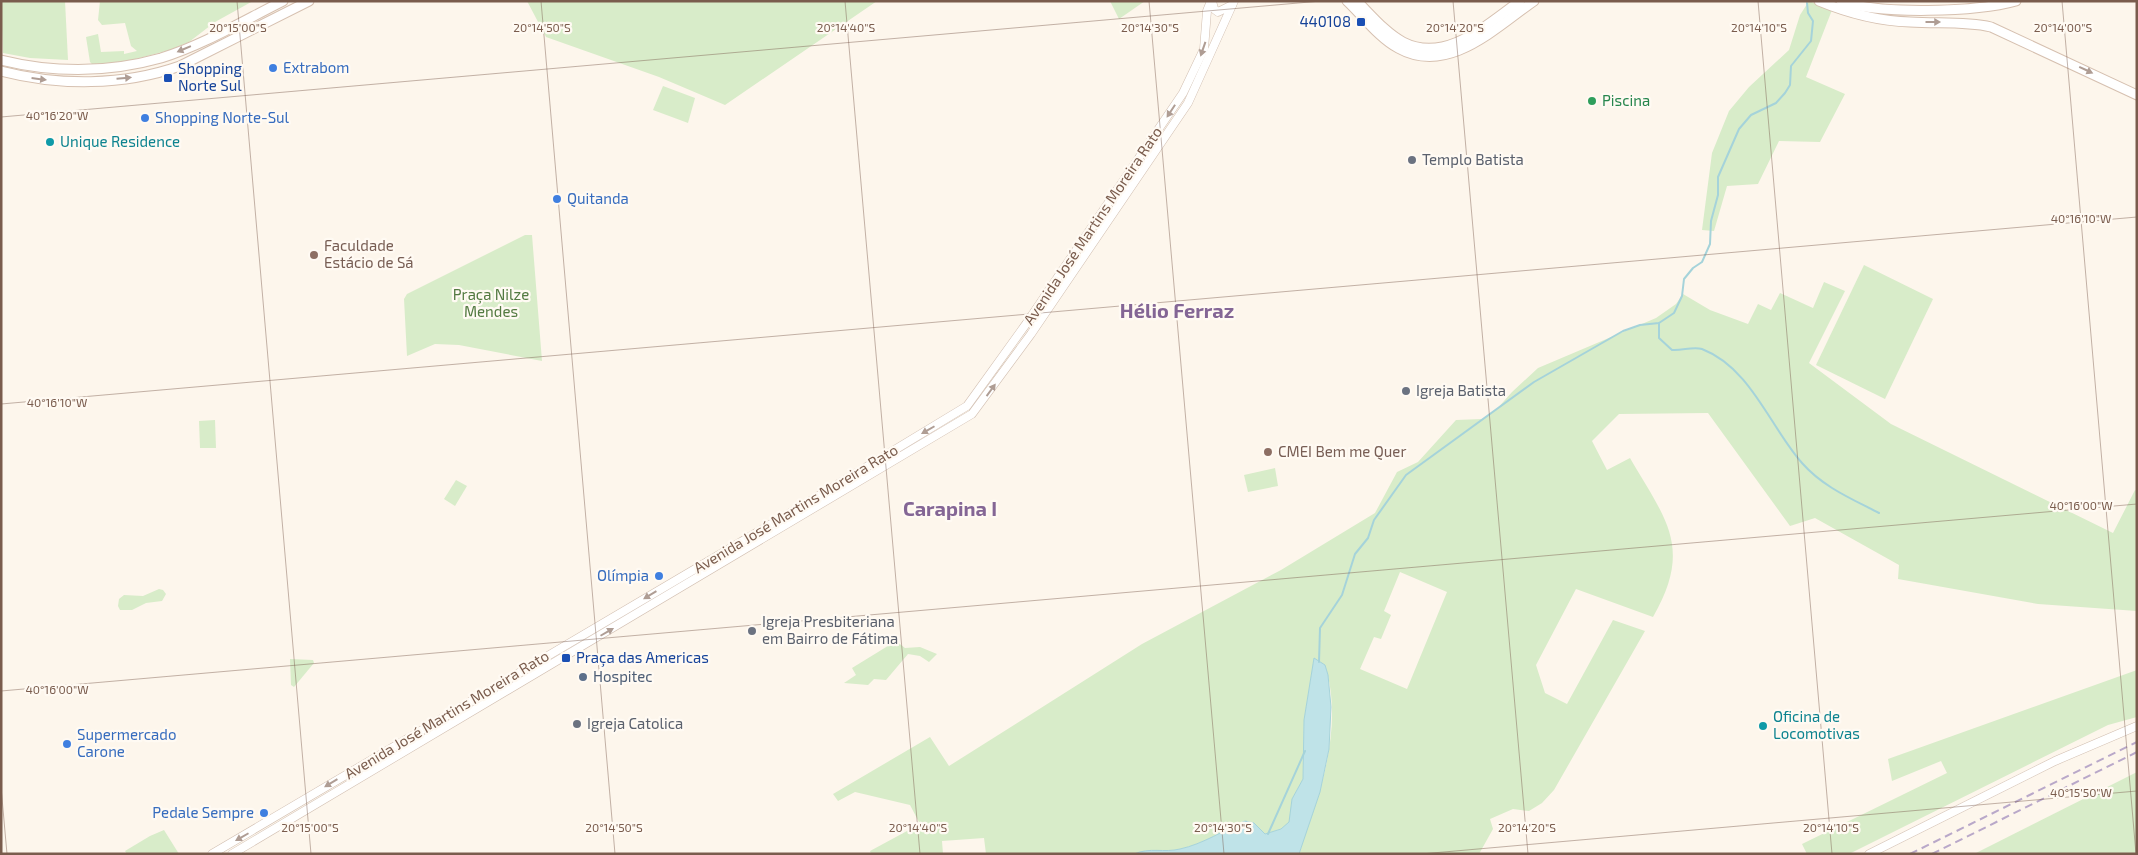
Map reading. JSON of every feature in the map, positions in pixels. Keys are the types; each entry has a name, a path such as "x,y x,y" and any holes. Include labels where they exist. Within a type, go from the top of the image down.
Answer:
{"main road":[{"path":"1,60 29,67 76,70 145,62 191,46 283,1"},
{"path":"1,70 29,78 77,82 158,74 180,66 309,1"},
{"path":"1347,1 1398,48 1412,54 1435,56 1454,53 1472,45 1534,1"},
{"path":"1357,1 1396,37 1410,45 1428,49 1454,44 1520,1"},
{"path":"1819,1 1857,14 1884,20 1964,23 1991,27 2137,95"},
{"path":"1841,1 1878,9 1964,9 1991,7 2016,1"}],"street":[{"path":"1211,1 1218,12 1226,10 1234,2"},
{"name":"Avenida José Martins Moreira Rato","path":"212,854 812,500 967,406 1026,324 1183,93 1204,49 1207,12 1211,1"},
{"name":"Avenida José Martins Moreira Rato","path":"232,854 972,414 1031,334 1188,103 1234,2"},
{"path":"1869,854 2047,765 2137,726"}],"green space":[{"path":"1,1 65,1 68,60 30,58 3,53"},
{"path":"100,1 253,1 215,22 189,42 170,50 124,62 93,65 90,62 86,37 98,34 101,52 124,51 124,54 137,51 131,46 125,23 102,25 98,20"},
{"path":"527,1 877,1 725,105 659,77 546,37"},
{"path":"1110,1 1145,1 1119,19"},
{"path":"1809,1 1832,10 1806,77 1845,94 1820,142 1779,141 1758,184 1727,186 1714,231 1702,230 1712,153 1729,111 1749,87 1789,50 1800,15"},
{"path":"663,86 695,98 688,123 653,110"},
{"name":"Praça Nilze Mendes","path":"525,235 532,235 542,361 459,345 435,344 407,356 404,299 407,294"},
{"path":"1864,265 1933,299 1885,399 1816,365"},
{"path":"1824,282 1845,291 1809,363 1891,424 2113,533 2135,490 2137,491 2137,611 2038,604 1898,579 1899,565 1815,518 1790,526 1708,413 1619,414 1592,441 1607,470 1630,458 1664,517 1670,534 1673,552 1671,571 1665,593 1653,617 1576,589 1536,665 1545,693 1567,704 1613,620 1645,631 1554,790 1542,803 1529,811 1513,809 1490,819 1493,829 1479,854 1299,854 1325,771 1331,728 1330,686 1325,665 1314,659 1304,720 1303,779 1292,799 1290,822 1281,829 1265,834 1254,823 1245,821 1189,847 1134,854 986,854 984,838 942,841 943,854 871,854 870,851 920,824 910,805 855,792 838,801 833,794 930,737 949,766 1142,644 1281,570 1375,513 1397,472 1418,462 1456,420 1482,419 1496,410 1538,368 1656,318 1676,304 1683,294 1710,310 1748,324 1758,304 1771,310 1780,293 1813,308","holes":["1400,572 1447,592 1407,689 1360,669 1374,637 1381,639 1391,615 1384,611"]},
{"path":"215,420 216,448 200,448 199,421"},
{"path":"1275,468 1278,486 1248,492 1244,475"},
{"path":"456,480 467,486 455,506 444,499"},
{"path":"159,589 163,590 166,594 162,601 146,603 132,610 120,610 118,606 119,599 124,595 143,596"},
{"path":"896,641 905,648 920,647 937,654 929,662 920,656 908,654 886,680 874,679 868,685 844,683 856,675 852,668"},
{"path":"290,659 313,660 314,663 294,687 291,685"},
{"path":"2137,670 2137,717 2108,725 1849,854 1807,854 1802,844 1947,773 1941,761 1892,781 1888,759"},
{"path":"2137,772 2137,854 1974,854"},
{"path":"164,830 179,854 127,854 125,851 150,836"}],"water":[{"path":"1314,658 1325,665 1328,675 1331,707 1329,749 1320,792 1299,854 1134,854 1189,847 1245,821 1254,823 1265,834 1281,829 1289,822 1292,799 1303,779 1304,720"}],"waterway":[{"path":"1319,662 1320,628 1342,595 1355,554 1368,538 1374,520 1406,475 1534,382 1623,331 1640,325 1659,323 1674,313 1682,296 1684,279 1693,268 1702,262 1710,244 1711,221 1718,195 1718,177 1739,129 1751,115 1776,103 1785,93 1790,85 1791,66 1811,41 1813,21 1808,13 1807,3"},
{"path":"1659,323 1659,338 1672,350 1702,349 1719,358 1734,370 1747,384 1791,449 1802,463 1819,479 1838,492 1879,513"},
{"path":"1268,834 1305,751"}],"railway":[{"path":"1910,854 2137,742"},
{"path":"1932,854 2137,752"}],"place":[{"name":"440108","path":"1361,22"},
{"name":"Extrabom","path":"273,68"},
{"name":"Shopping Norte Sul","path":"168,78"},
{"name":"Piscina","path":"1592,101"},
{"name":"Shopping Norte-Sul","path":"145,118"},
{"name":"Unique Residence","path":"50,142"},
{"name":"Templo Batista","path":"1412,160"},
{"name":"Quitanda","path":"557,199"},
{"name":"Faculdade Estácio de Sá","path":"314,255"},
{"name":"Igreja Batista","path":"1406,391"},
{"name":"CMEI Bem me Quer","path":"1268,452"},
{"name":"Olímpia","path":"659,576"},
{"name":"Igreja Presbiteriana em Bairro de Fátima","path":"752,631"},
{"name":"Praça das Americas","path":"566,658"},
{"name":"Hospitec","path":"583,677"},
{"name":"Igreja Catolica","path":"577,724"},
{"name":"Oficina de Locomotivas","path":"1763,726"},
{"name":"Supermercado Carone","path":"67,744"},
{"name":"Pedale Sempre","path":"264,813"}],"district":[{"name":"Hélio Ferraz","path":"1177,311"},
{"name":"Carapina I","path":"950,509"}]}
